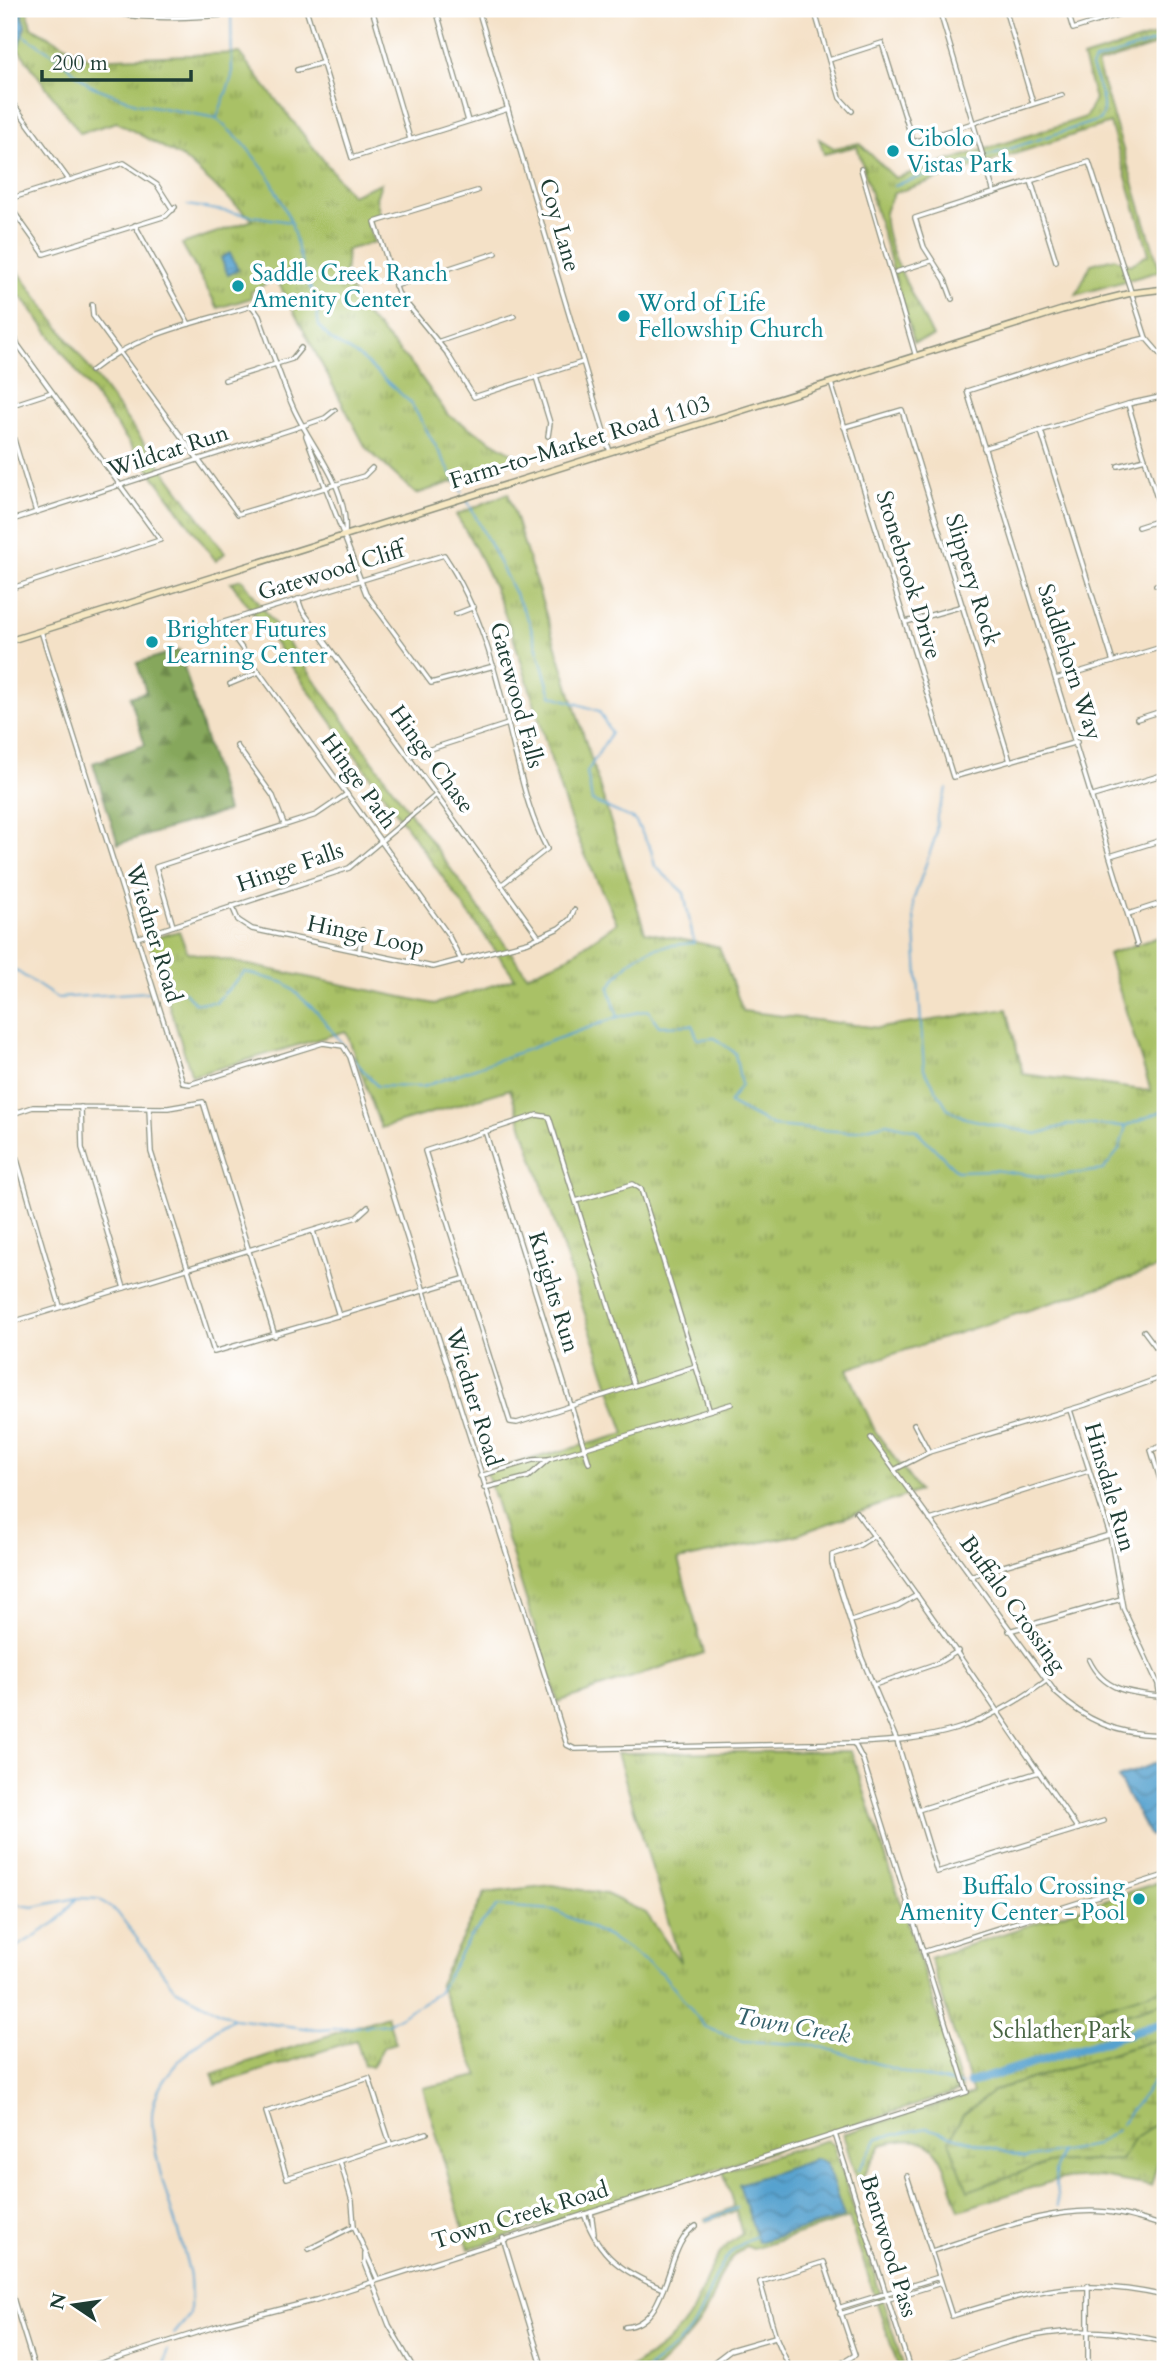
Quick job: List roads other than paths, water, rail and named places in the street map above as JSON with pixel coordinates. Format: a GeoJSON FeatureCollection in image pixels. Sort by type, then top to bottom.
{"type":"FeatureCollection","features":[{"type":"Feature","properties":{"kind":"main road","name":"Farm-to-Market Road 1103"},"geometry":{"type":"LineString","coordinates":[[9,640],[1062,310],[1131,293],[1165,289]]}},
{"type":"Feature","properties":{"kind":"street"},"geometry":{"type":"LineString","coordinates":[[109,9],[129,17],[248,14],[268,9]]}},
{"type":"Feature","properties":{"kind":"street"},"geometry":{"type":"LineString","coordinates":[[191,9],[192,16]]}},
{"type":"Feature","properties":{"kind":"street"},"geometry":{"type":"LineString","coordinates":[[306,9],[352,158],[508,109]]}},
{"type":"Feature","properties":{"kind":"street"},"geometry":{"type":"LineString","coordinates":[[372,9],[410,138]]}},
{"type":"Feature","properties":{"kind":"street"},"geometry":{"type":"LineString","coordinates":[[436,9],[468,121]]}},
{"type":"Feature","properties":{"kind":"street","name":"Coy Lane"},"geometry":{"type":"LineString","coordinates":[[478,9],[610,452]]}},
{"type":"Feature","properties":{"kind":"street"},"geometry":{"type":"LineString","coordinates":[[814,9],[840,98],[852,111]]}},
{"type":"Feature","properties":{"kind":"street"},"geometry":{"type":"LineString","coordinates":[[939,9],[994,193]]}},
{"type":"Feature","properties":{"kind":"street"},"geometry":{"type":"LineString","coordinates":[[1004,9],[1033,103]]}},
{"type":"Feature","properties":{"kind":"street"},"geometry":{"type":"LineString","coordinates":[[1068,9],[1073,29],[1136,9]]}},
{"type":"Feature","properties":{"kind":"street"},"geometry":{"type":"LineString","coordinates":[[829,60],[882,43],[913,142],[1062,95]]}},
{"type":"Feature","properties":{"kind":"street"},"geometry":{"type":"LineString","coordinates":[[297,70],[321,62]]}},
{"type":"Feature","properties":{"kind":"street"},"geometry":{"type":"LineString","coordinates":[[9,98],[69,180]]}},
{"type":"Feature","properties":{"kind":"street"},"geometry":{"type":"LineString","coordinates":[[952,299],[945,280],[930,261],[915,218],[1089,162],[1146,338],[1165,360]]}},
{"type":"Feature","properties":{"kind":"street"},"geometry":{"type":"LineString","coordinates":[[9,199],[124,163],[157,185],[175,209],[135,225],[44,254],[9,205]]}},
{"type":"Feature","properties":{"kind":"street"},"geometry":{"type":"LineString","coordinates":[[860,169],[916,357]]}},
{"type":"Feature","properties":{"kind":"street"},"geometry":{"type":"LineString","coordinates":[[1031,181],[1056,261]]}},
{"type":"Feature","properties":{"kind":"street"},"geometry":{"type":"LineString","coordinates":[[477,191],[375,222],[395,286],[406,305],[437,342],[474,397],[583,362]]}},
{"type":"Feature","properties":{"kind":"street"},"geometry":{"type":"LineString","coordinates":[[135,225],[189,324]]}},
{"type":"Feature","properties":{"kind":"street"},"geometry":{"type":"LineString","coordinates":[[395,286],[496,253]]}},
{"type":"Feature","properties":{"kind":"street"},"geometry":{"type":"LineString","coordinates":[[896,272],[930,261]]}},
{"type":"Feature","properties":{"kind":"street"},"geometry":{"type":"LineString","coordinates":[[92,305],[93,316],[238,514],[364,476],[372,468]]}},
{"type":"Feature","properties":{"kind":"street"},"geometry":{"type":"LineString","coordinates":[[92,371],[118,351],[142,338],[252,306],[259,316],[302,426],[335,484],[346,520],[345,534]]}},
{"type":"Feature","properties":{"kind":"street"},"geometry":{"type":"LineString","coordinates":[[437,342],[514,316]]}},
{"type":"Feature","properties":{"kind":"street"},"geometry":{"type":"LineString","coordinates":[[9,322],[11,337],[160,540],[9,589]]}},
{"type":"Feature","properties":{"kind":"street","name":"Saddlehorn Way"},"geometry":{"type":"LineString","coordinates":[[1137,944],[967,391],[1088,352],[1146,338]]}},
{"type":"Feature","properties":{"kind":"street"},"geometry":{"type":"LineString","coordinates":[[225,380],[292,359],[301,348]]}},
{"type":"Feature","properties":{"kind":"street"},"geometry":{"type":"LineString","coordinates":[[536,377],[550,423],[548,436]]}},
{"type":"Feature","properties":{"kind":"street","name":"Stonebrook Drive"},"geometry":{"type":"LineString","coordinates":[[831,383],[953,777],[1010,761]]}},
{"type":"Feature","properties":{"kind":"street"},"geometry":{"type":"LineString","coordinates":[[9,406],[52,392]]}},
{"type":"Feature","properties":{"kind":"street"},"geometry":{"type":"LineString","coordinates":[[984,448],[1128,404],[1165,396]]}},
{"type":"Feature","properties":{"kind":"street"},"geometry":{"type":"LineString","coordinates":[[1128,404],[1165,522],[1138,527]]}},
{"type":"Feature","properties":{"kind":"street","name":"Wildcat Run"},"geometry":{"type":"LineString","coordinates":[[9,521],[302,426],[325,418],[335,410]]}},
{"type":"Feature","properties":{"kind":"street","name":"Slippery Rock"},"geometry":{"type":"LineString","coordinates":[[844,427],[902,410],[1010,761]]}},
{"type":"Feature","properties":{"kind":"street"},"geometry":{"type":"LineString","coordinates":[[9,423],[36,512]]}},
{"type":"Feature","properties":{"kind":"street"},"geometry":{"type":"LineString","coordinates":[[1041,431],[1113,662]]}},
{"type":"Feature","properties":{"kind":"street"},"geometry":{"type":"LineString","coordinates":[[306,433],[309,449],[337,522],[345,534],[366,594],[431,683],[494,666]]}},
{"type":"Feature","properties":{"kind":"street"},"geometry":{"type":"LineString","coordinates":[[1118,466],[1145,459]]}},
{"type":"Feature","properties":{"kind":"street","name":"Gatewood Cliff"},"geometry":{"type":"LineString","coordinates":[[188,633],[444,555]]}},
{"type":"Feature","properties":{"kind":"street","name":"Gatewood Falls"},"geometry":{"type":"LineString","coordinates":[[444,555],[474,607],[494,666],[528,807],[547,849],[501,884]]}},
{"type":"Feature","properties":{"kind":"street"},"geometry":{"type":"LineString","coordinates":[[1156,585],[1165,583]]}},
{"type":"Feature","properties":{"kind":"street","name":"Hinge Chase"},"geometry":{"type":"LineString","coordinates":[[298,599],[302,610],[539,937]]}},
{"type":"Feature","properties":{"kind":"street"},"geometry":{"type":"LineString","coordinates":[[906,622],[963,606]]}},
{"type":"Feature","properties":{"kind":"street"},"geometry":{"type":"LineString","coordinates":[[456,614],[474,607]]}},
{"type":"Feature","properties":{"kind":"street","name":"Hinge Path"},"geometry":{"type":"LineString","coordinates":[[227,621],[233,636],[459,951],[462,962]]}},
{"type":"Feature","properties":{"kind":"street","name":"Wiedner Road"},"geometry":{"type":"LineString","coordinates":[[41,631],[183,1083],[190,1084],[317,1044],[334,1043],[347,1051],[565,1741],[572,1748],[854,1743]]}},
{"type":"Feature","properties":{"kind":"street"},"geometry":{"type":"LineString","coordinates":[[1056,680],[1165,646]]}},
{"type":"Feature","properties":{"kind":"street"},"geometry":{"type":"LineString","coordinates":[[230,684],[259,672]]}},
{"type":"Feature","properties":{"kind":"street"},"geometry":{"type":"LineString","coordinates":[[1137,719],[1165,710]]}},
{"type":"Feature","properties":{"kind":"street"},"geometry":{"type":"LineString","coordinates":[[409,756],[509,724]]}},
{"type":"Feature","properties":{"kind":"street"},"geometry":{"type":"LineString","coordinates":[[1010,761],[1077,742]]}},
{"type":"Feature","properties":{"kind":"street"},"geometry":{"type":"LineString","coordinates":[[237,746],[273,796],[284,824]]}},
{"type":"Feature","properties":{"kind":"street"},"geometry":{"type":"LineString","coordinates":[[1093,796],[1165,774]]}},
{"type":"Feature","properties":{"kind":"street"},"geometry":{"type":"LineString","coordinates":[[173,926],[156,867],[316,815],[347,794]]}},
{"type":"Feature","properties":{"kind":"street","name":"Hinge Falls"},"geometry":{"type":"LineString","coordinates":[[137,938],[349,868],[436,795]]}},
{"type":"Feature","properties":{"kind":"street"},"geometry":{"type":"LineString","coordinates":[[1110,856],[1165,839]]}},
{"type":"Feature","properties":{"kind":"street"},"geometry":{"type":"LineString","coordinates":[[1128,914],[1165,902]]}},
{"type":"Feature","properties":{"kind":"street","name":"Hinge Loop"},"geometry":{"type":"LineString","coordinates":[[232,906],[238,920],[252,929],[433,967],[462,962],[539,937],[570,919],[574,909]]}},
{"type":"Feature","properties":{"kind":"street"},"geometry":{"type":"LineString","coordinates":[[359,952],[362,930]]}},
{"type":"Feature","properties":{"kind":"street"},"geometry":{"type":"LineString","coordinates":[[9,1115],[33,1107],[168,1108],[198,1100],[206,1104],[275,1336]]}},
{"type":"Feature","properties":{"kind":"street"},"geometry":{"type":"LineString","coordinates":[[81,1107],[80,1141],[124,1288]]}},
{"type":"Feature","properties":{"kind":"street"},"geometry":{"type":"LineString","coordinates":[[149,1108],[151,1152],[214,1352],[463,1279]]}},
{"type":"Feature","properties":{"kind":"street"},"geometry":{"type":"LineString","coordinates":[[634,1385],[549,1117],[537,1115],[425,1151],[507,1418],[517,1423],[696,1366]]}},
{"type":"Feature","properties":{"kind":"street","name":"Knights Run"},"geometry":{"type":"LineString","coordinates":[[485,1131],[589,1463]]}},
{"type":"Feature","properties":{"kind":"street"},"geometry":{"type":"LineString","coordinates":[[9,1132],[60,1306]]}},
{"type":"Feature","properties":{"kind":"street"},"geometry":{"type":"LineString","coordinates":[[576,1201],[633,1184],[641,1189],[709,1409]]}},
{"type":"Feature","properties":{"kind":"street"},"geometry":{"type":"LineString","coordinates":[[9,1323],[357,1217],[368,1207]]}},
{"type":"Feature","properties":{"kind":"street"},"geometry":{"type":"LineString","coordinates":[[313,1231],[339,1316]]}},
{"type":"Feature","properties":{"kind":"street"},"geometry":{"type":"LineString","coordinates":[[1144,1331],[1165,1359]]}},
{"type":"Feature","properties":{"kind":"street"},"geometry":{"type":"LineString","coordinates":[[894,1470],[929,1452],[1070,1410],[1165,1376]]}},
{"type":"Feature","properties":{"kind":"street"},"geometry":{"type":"LineString","coordinates":[[480,1476],[533,1460],[549,1459],[585,1449],[731,1404]]}},
{"type":"Feature","properties":{"kind":"street","name":"Hinsdale Run"},"geometry":{"type":"LineString","coordinates":[[1070,1410],[1110,1535],[1121,1599],[1152,1667],[1160,1696],[1165,1734]]}},
{"type":"Feature","properties":{"kind":"street"},"geometry":{"type":"LineString","coordinates":[[914,1424],[929,1452]]}},
{"type":"Feature","properties":{"kind":"street","name":"Buffalo Crossing"},"geometry":{"type":"LineString","coordinates":[[871,1438],[1046,1681],[1075,1711],[1097,1723],[1129,1732],[1165,1734]]}},
{"type":"Feature","properties":{"kind":"street"},"geometry":{"type":"LineString","coordinates":[[1165,1445],[1151,1450],[1165,1495]]}},
{"type":"Feature","properties":{"kind":"street"},"geometry":{"type":"LineString","coordinates":[[484,1488],[523,1479],[549,1459]]}},
{"type":"Feature","properties":{"kind":"street"},"geometry":{"type":"LineString","coordinates":[[930,1520],[1088,1471]]}},
{"type":"Feature","properties":{"kind":"street"},"geometry":{"type":"LineString","coordinates":[[856,1512],[958,1651],[997,1714],[1078,1829]]}},
{"type":"Feature","properties":{"kind":"street"},"geometry":{"type":"LineString","coordinates":[[970,1576],[1110,1535]]}},
{"type":"Feature","properties":{"kind":"street"},"geometry":{"type":"LineString","coordinates":[[874,1536],[858,1546],[832,1555],[851,1621],[897,1741],[937,1872],[1104,1821]]}},
{"type":"Feature","properties":{"kind":"street"},"geometry":{"type":"LineString","coordinates":[[851,1621],[898,1606],[917,1595]]}},
{"type":"Feature","properties":{"kind":"street"},"geometry":{"type":"LineString","coordinates":[[1009,1631],[1121,1599]]}},
{"type":"Feature","properties":{"kind":"street"},"geometry":{"type":"LineString","coordinates":[[874,1685],[938,1663],[958,1651]]}},
{"type":"Feature","properties":{"kind":"street"},"geometry":{"type":"LineString","coordinates":[[1089,1660],[1096,1676],[1110,1685],[1160,1696]]}},
{"type":"Feature","properties":{"kind":"street"},"geometry":{"type":"LineString","coordinates":[[1046,1681],[997,1714],[948,1733],[897,1741],[854,1743],[863,1760],[923,1952],[1165,1875]]}},
{"type":"Feature","properties":{"kind":"street"},"geometry":{"type":"LineString","coordinates":[[918,1810],[1039,1772]]}},
{"type":"Feature","properties":{"kind":"street","name":"Town Creek Road"},"geometry":{"type":"LineString","coordinates":[[82,2369],[226,2323],[316,2300],[377,2278],[967,2092],[923,1952]]}},
{"type":"Feature","properties":{"kind":"street"},"geometry":{"type":"LineString","coordinates":[[390,2143],[369,2078],[266,2112],[287,2178],[427,2133]]}},
{"type":"Feature","properties":{"kind":"street","name":"Bentwood Pass"},"geometry":{"type":"LineString","coordinates":[[835,2134],[910,2369]]}},
{"type":"Feature","properties":{"kind":"street"},"geometry":{"type":"LineString","coordinates":[[339,2161],[352,2201],[354,2227],[377,2278]]}},
{"type":"Feature","properties":{"kind":"street"},"geometry":{"type":"LineString","coordinates":[[907,2176],[952,2316],[1049,2287],[1088,2285],[1139,2289],[1165,2295]]}},
{"type":"Feature","properties":{"kind":"street"},"geometry":{"type":"LineString","coordinates":[[932,2251],[1042,2218],[1084,2211],[1133,2216],[1165,2226]]}},
{"type":"Feature","properties":{"kind":"street"},"geometry":{"type":"LineString","coordinates":[[590,2212],[594,2232],[617,2266],[663,2289]]}},
{"type":"Feature","properties":{"kind":"street"},"geometry":{"type":"LineString","coordinates":[[584,2214],[589,2229],[594,2232]]}},
{"type":"Feature","properties":{"kind":"street"},"geometry":{"type":"LineString","coordinates":[[625,2327],[638,2323],[646,2316],[663,2289],[685,2235],[696,2226]]}},
{"type":"Feature","properties":{"kind":"street"},"geometry":{"type":"LineString","coordinates":[[309,2249],[354,2227]]}},
{"type":"Feature","properties":{"kind":"street"},"geometry":{"type":"LineString","coordinates":[[503,2238],[543,2369]]}},
{"type":"Feature","properties":{"kind":"street"},"geometry":{"type":"LineString","coordinates":[[365,2254],[371,2280],[389,2325],[414,2369]]}},
{"type":"Feature","properties":{"kind":"street"},"geometry":{"type":"LineString","coordinates":[[790,2369],[776,2337],[760,2282],[824,2262],[855,2355],[832,2369]]}},
{"type":"Feature","properties":{"kind":"street"},"geometry":{"type":"LineString","coordinates":[[839,2311],[939,2277]]}},
{"type":"Feature","properties":{"kind":"street"},"geometry":{"type":"LineString","coordinates":[[886,2295],[941,2283]]}},
{"type":"Feature","properties":{"kind":"street"},"geometry":{"type":"LineString","coordinates":[[9,2285],[35,2369]]}},
{"type":"Feature","properties":{"kind":"street"},"geometry":{"type":"LineString","coordinates":[[1088,2285],[1088,2369]]}},
{"type":"Feature","properties":{"kind":"street"},"geometry":{"type":"LineString","coordinates":[[929,2369],[1015,2339],[1046,2332],[1087,2329],[1117,2331],[1165,2342]]}},
{"type":"Feature","properties":{"kind":"street"},"geometry":{"type":"LineString","coordinates":[[705,2369],[730,2350],[776,2337]]}},
{"type":"Feature","properties":{"kind":"water"},"geometry":{"type":"Polygon","coordinates":[[[9,9],[21,9],[25,26],[18,48],[9,51],[9,9]]]}},
{"type":"Feature","properties":{"kind":"water"},"geometry":{"type":"Polygon","coordinates":[[[230,253],[238,270],[228,275],[221,258],[230,253]]]}},
{"type":"Feature","properties":{"kind":"water"},"geometry":{"type":"Polygon","coordinates":[[[1165,1759],[1165,1831],[1150,1836],[1118,1778],[1165,1759]]]}},
{"type":"Feature","properties":{"kind":"water"},"geometry":{"type":"Polygon","coordinates":[[[816,2159],[826,2163],[844,2217],[758,2242],[739,2184],[816,2159]]]}},
{"type":"Feature","properties":{"kind":"waterway"},"geometry":{"type":"LineString","coordinates":[[217,117],[232,77],[231,9]]}},
{"type":"Feature","properties":{"kind":"waterway"},"geometry":{"type":"LineString","coordinates":[[23,35],[56,56],[89,85],[136,103],[216,118],[244,144],[269,176],[291,222],[305,276],[315,298],[319,326],[331,340],[361,358],[411,403],[462,492]]}},
{"type":"Feature","properties":{"kind":"waterway"},"geometry":{"type":"LineString","coordinates":[[987,156],[1099,120],[1103,101],[1091,67],[1095,61],[1165,38]]}},
{"type":"Feature","properties":{"kind":"waterway"},"geometry":{"type":"LineString","coordinates":[[894,185],[980,159]]}},
{"type":"Feature","properties":{"kind":"waterway"},"geometry":{"type":"LineString","coordinates":[[187,205],[290,222]]}},
{"type":"Feature","properties":{"kind":"waterway"},"geometry":{"type":"LineString","coordinates":[[467,500],[529,621],[551,695],[599,711],[611,733],[587,772],[592,801],[635,820],[651,850],[655,866],[684,893],[694,943],[654,949],[635,958],[626,966],[609,988],[618,1017]]}},
{"type":"Feature","properties":{"kind":"waterway"},"geometry":{"type":"LineString","coordinates":[[947,789],[937,815],[936,835],[913,901],[924,1069],[948,1109],[965,1118],[1037,1134],[1070,1124],[1124,1126]]}},
{"type":"Feature","properties":{"kind":"waterway"},"geometry":{"type":"LineString","coordinates":[[9,966],[57,998],[148,992]]}},
{"type":"Feature","properties":{"kind":"waterway"},"geometry":{"type":"LineString","coordinates":[[157,990],[184,991],[195,1003],[216,1002],[245,972],[285,983],[317,1012],[344,1046]]}},
{"type":"Feature","properties":{"kind":"waterway"},"geometry":{"type":"LineString","coordinates":[[351,1056],[377,1086],[422,1087],[618,1017],[648,1010],[659,1026],[692,1025],[698,1039],[715,1038],[735,1053],[741,1085],[729,1103],[773,1126],[849,1132],[887,1123],[916,1130],[957,1171],[994,1170],[1043,1177],[1103,1170],[1119,1150],[1126,1126],[1162,1111],[1165,1114]]}},
{"type":"Feature","properties":{"kind":"waterway","name":"Town Creek"},"geometry":{"type":"LineString","coordinates":[[9,1903],[33,1907],[77,1898],[99,1899],[117,1912],[175,1989],[234,2019],[320,2030],[388,2024],[438,1993],[469,1938],[498,1906],[554,1910],[613,1939],[662,1973],[705,2027],[743,2041],[815,2045],[911,2074],[962,2085]]}},
{"type":"Feature","properties":{"kind":"waterway"},"geometry":{"type":"LineString","coordinates":[[9,1952],[57,1922],[76,1899]]}},
{"type":"Feature","properties":{"kind":"waterway"},"geometry":{"type":"LineString","coordinates":[[174,2334],[190,2315],[190,2282],[157,2159],[152,2120],[154,2104],[159,2089],[179,2060],[206,2036],[233,2019]]}},
{"type":"Feature","properties":{"kind":"waterway","name":"Town Creek"},"geometry":{"type":"LineString","coordinates":[[970,2083],[1165,2022]]}},
{"type":"Feature","properties":{"kind":"waterway"},"geometry":{"type":"LineString","coordinates":[[1121,2124],[1165,2067]]}},
{"type":"Feature","properties":{"kind":"waterway"},"geometry":{"type":"LineString","coordinates":[[858,2171],[878,2138],[927,2128],[1025,2158],[1096,2145],[1118,2129]]}},
{"type":"Feature","properties":{"kind":"waterway"},"geometry":{"type":"LineString","coordinates":[[1058,2206],[1055,2172],[1060,2152]]}},
{"type":"Feature","properties":{"kind":"waterway"},"geometry":{"type":"LineString","coordinates":[[706,2220],[737,2208]]}},
{"type":"Feature","properties":{"kind":"waterway"},"geometry":{"type":"LineString","coordinates":[[647,2369],[688,2334],[700,2315],[722,2264],[741,2244],[756,2236]]}},
{"type":"Feature","properties":{"kind":"waterway"},"geometry":{"type":"LineString","coordinates":[[164,2369],[167,2350]]}},
{"type":"Feature","properties":{"kind":"place","name":"Cibolo Vistas Park"},"geometry":{"type":"Point","coordinates":[893,151]}},
{"type":"Feature","properties":{"kind":"place","name":"Saddle Creek Ranch Amenity Center"},"geometry":{"type":"Point","coordinates":[238,286]}},
{"type":"Feature","properties":{"kind":"place","name":"Word of Life Fellowship Church"},"geometry":{"type":"Point","coordinates":[624,316]}},
{"type":"Feature","properties":{"kind":"place","name":"Brighter Futures Learning Center"},"geometry":{"type":"Point","coordinates":[152,642]}},
{"type":"Feature","properties":{"kind":"place","name":"Buffalo Crossing Amenity Center - Pool"},"geometry":{"type":"Point","coordinates":[1139,1899]}},
{"type":"Feature","properties":{"kind":"park label","name":"Schlather Park"},"geometry":{"type":"Point","coordinates":[1062,2030]}}]}
